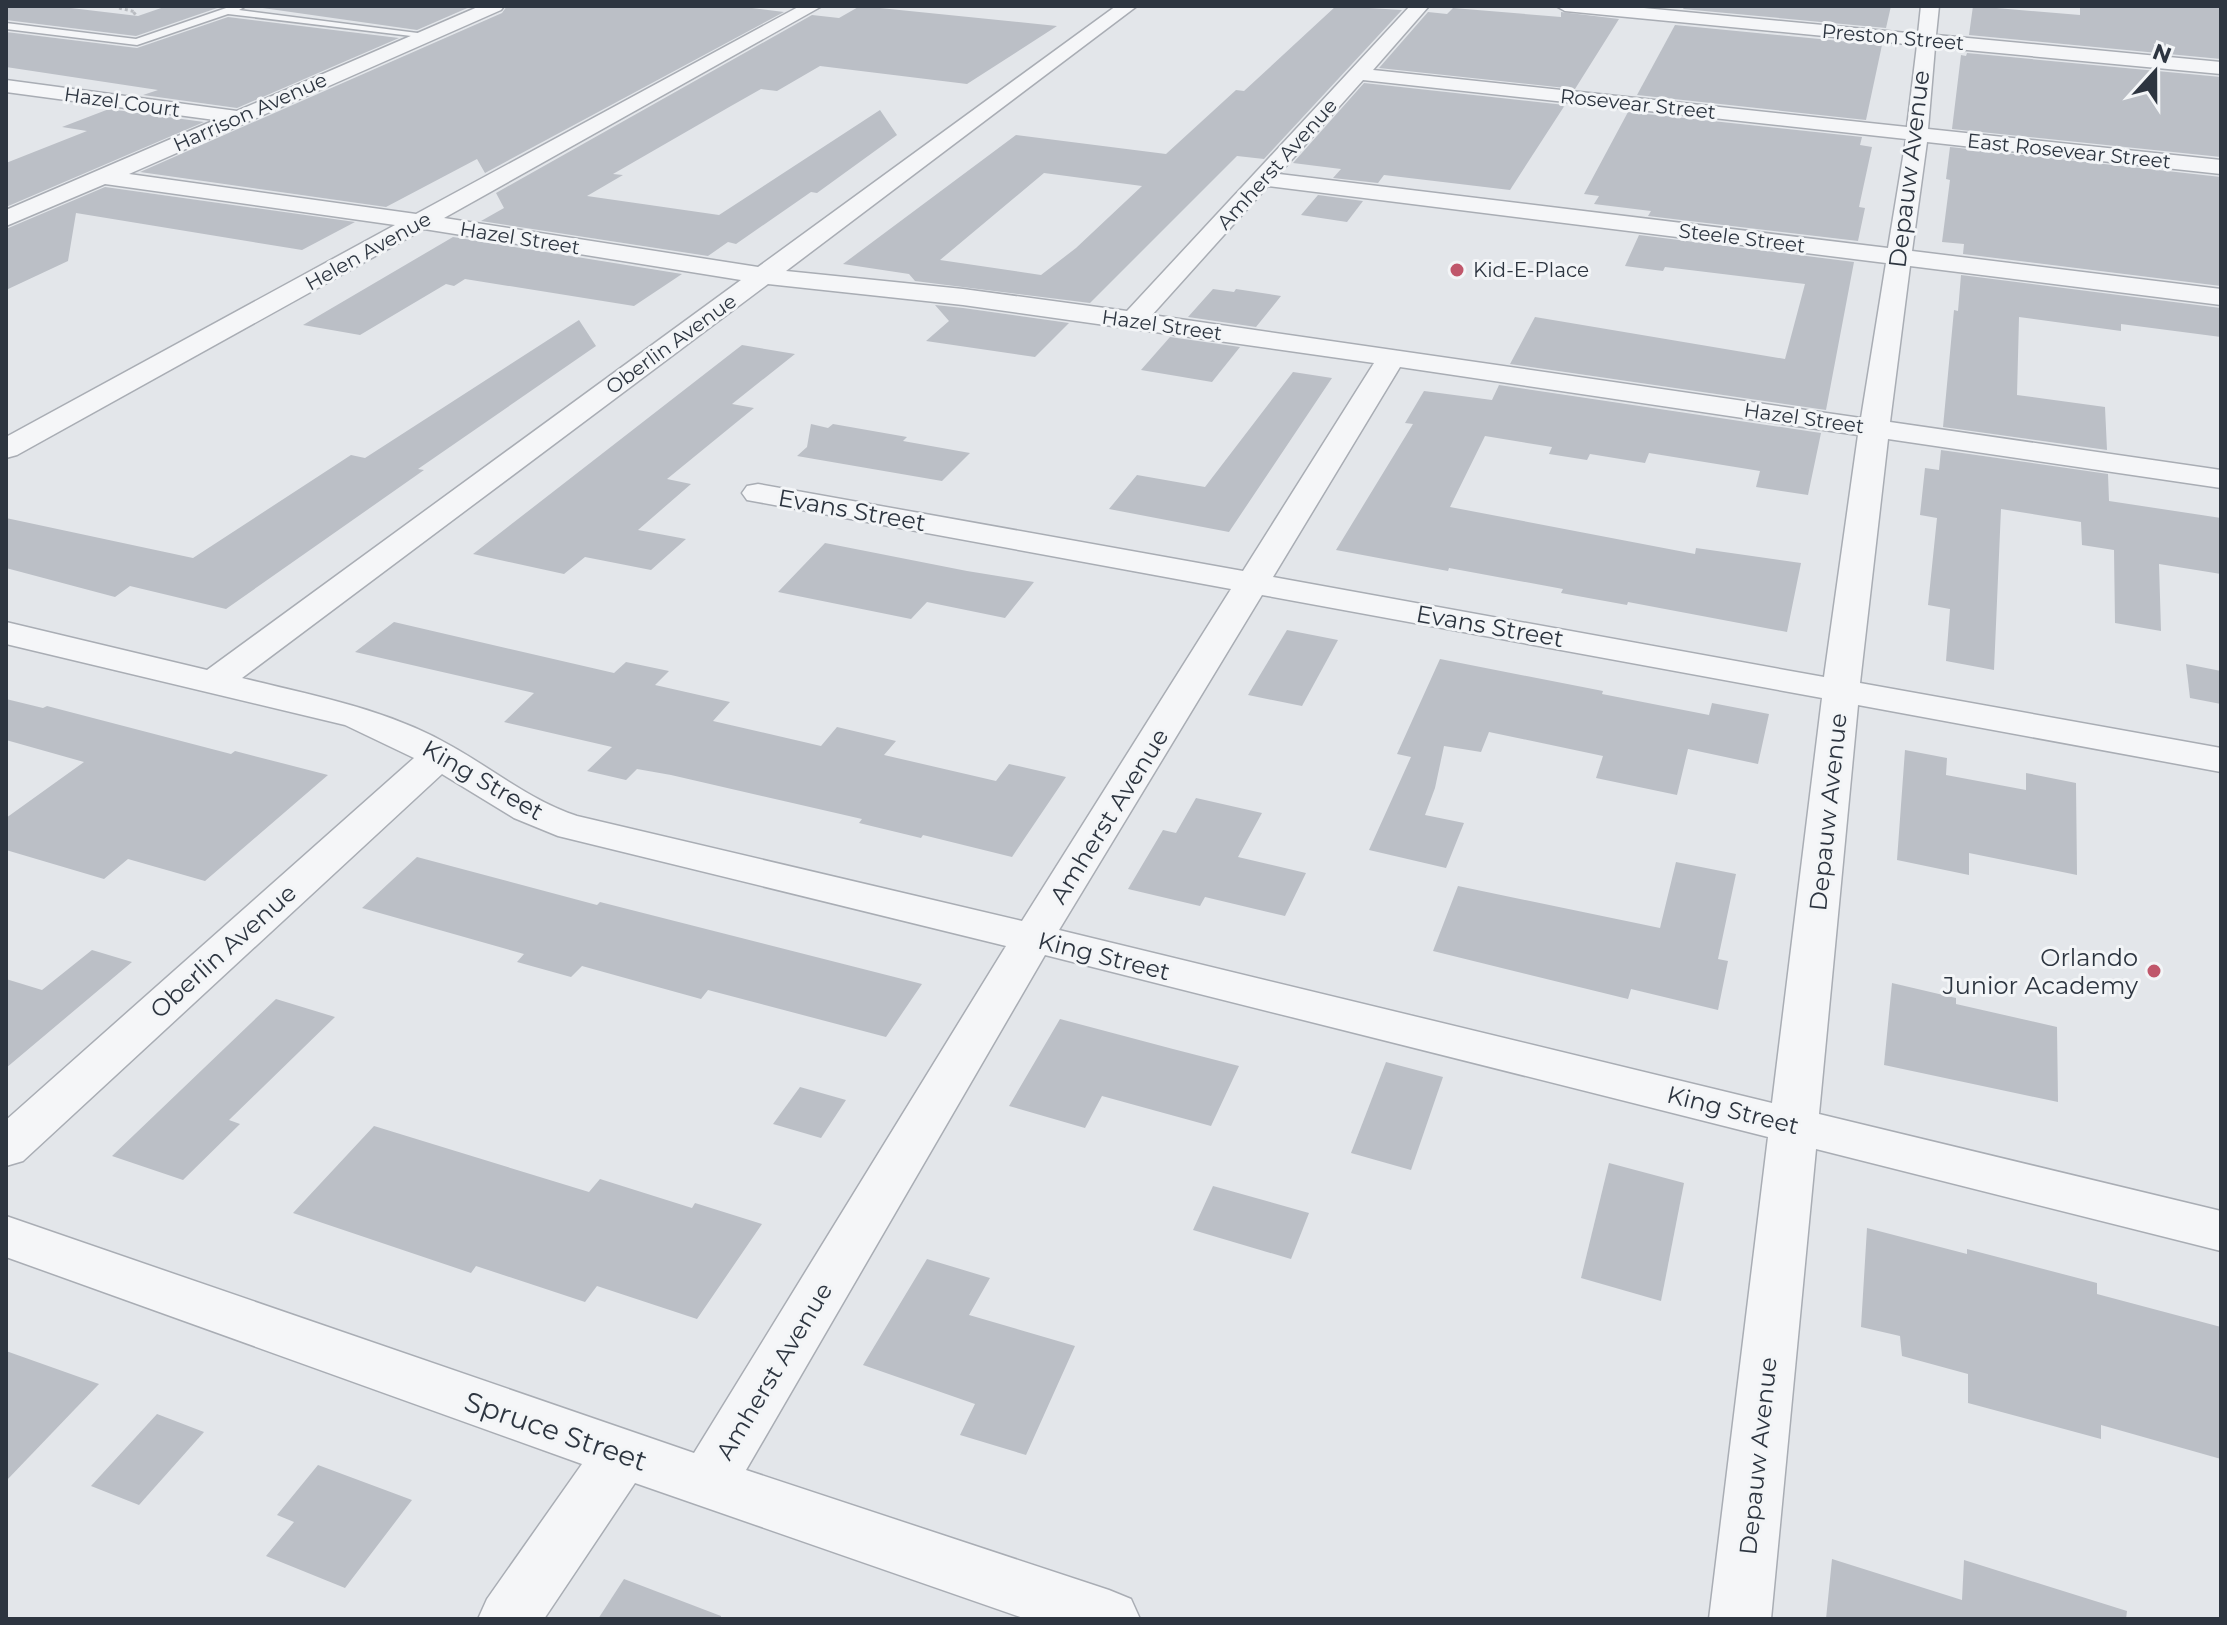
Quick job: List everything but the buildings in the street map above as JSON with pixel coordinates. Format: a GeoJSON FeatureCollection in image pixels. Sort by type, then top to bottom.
{"type":"FeatureCollection","features":[{"type":"Feature","properties":{"kind":"street","name":"Harrison Avenue"},"geometry":{"type":"LineString","coordinates":[[6,219],[495,6]]}},
{"type":"Feature","properties":{"kind":"street","name":"Helen Avenue"},"geometry":{"type":"LineString","coordinates":[[6,449],[813,6]]}},
{"type":"Feature","properties":{"kind":"street","name":"Oberlin Avenue"},"geometry":{"type":"LineString","coordinates":[[214,682],[1128,6]]}},
{"type":"Feature","properties":{"kind":"street","name":"Amherst Avenue"},"geometry":{"type":"LineString","coordinates":[[1133,320],[1420,6]]}},
{"type":"Feature","properties":{"kind":"street","name":"Preston Street"},"geometry":{"type":"LineString","coordinates":[[1565,6],[2221,68]]}},
{"type":"Feature","properties":{"kind":"street","name":"Depauw Avenue"},"geometry":{"type":"LineString","coordinates":[[1740,1619],[1841,689],[1897,257],[1917,135],[1924,40],[1930,6]]}},
{"type":"Feature","properties":{"kind":"street","name":"Rosevear Street"},"geometry":{"type":"LineString","coordinates":[[1358,74],[1917,135]]}},
{"type":"Feature","properties":{"kind":"street","name":"Hazel Court"},"geometry":{"type":"LineString","coordinates":[[6,86],[238,117]]}},
{"type":"Feature","properties":{"kind":"street","name":"East Rosevear Street"},"geometry":{"type":"LineString","coordinates":[[1917,135],[2221,167]]}},
{"type":"Feature","properties":{"kind":"street","name":"Hazel Street"},"geometry":{"type":"LineString","coordinates":[[103,177],[422,222],[764,276],[963,297],[1133,320],[2221,479]]}},
{"type":"Feature","properties":{"kind":"street","name":"Steele Street"},"geometry":{"type":"LineString","coordinates":[[1264,179],[2221,297]]}},
{"type":"Feature","properties":{"kind":"street","name":"Amherst Avenue"},"geometry":{"type":"LineString","coordinates":[[707,1483],[1033,938],[1392,357]]}},
{"type":"Feature","properties":{"kind":"street","name":"Evans Street"},"geometry":{"type":"LineString","coordinates":[[758,493],[2221,760]]}},
{"type":"Feature","properties":{"kind":"street","name":"King Street"},"geometry":{"type":"LineString","coordinates":[[6,633],[358,717],[392,729],[440,755],[531,812],[599,835],[1033,938],[2221,1231]]}},
{"type":"Feature","properties":{"kind":"street","name":"Oberlin Avenue"},"geometry":{"type":"LineString","coordinates":[[6,1148],[440,755]]}},
{"type":"Feature","properties":{"kind":"street","name":"Spruce Street"},"geometry":{"type":"LineString","coordinates":[[6,1236],[622,1454],[1109,1619]]}},
{"type":"Feature","properties":{"kind":"street"},"geometry":{"type":"LineString","coordinates":[[509,1619],[622,1454]]}},
{"type":"Feature","properties":{"kind":"lane"},"geometry":{"type":"LineString","coordinates":[[6,26],[137,42],[241,6]]}},
{"type":"Feature","properties":{"kind":"lane"},"geometry":{"type":"LineString","coordinates":[[228,11],[428,35]]}},
{"type":"Feature","properties":{"kind":"path"},"geometry":{"type":"LineString","coordinates":[[96,6],[136,6]]}},
{"type":"Feature","properties":{"kind":"place","name":"Kid-E-Place"},"geometry":{"type":"Point","coordinates":[1457,270]}},
{"type":"Feature","properties":{"kind":"place","name":"Orlando Junior Academy"},"geometry":{"type":"Point","coordinates":[2154,971]}}]}
